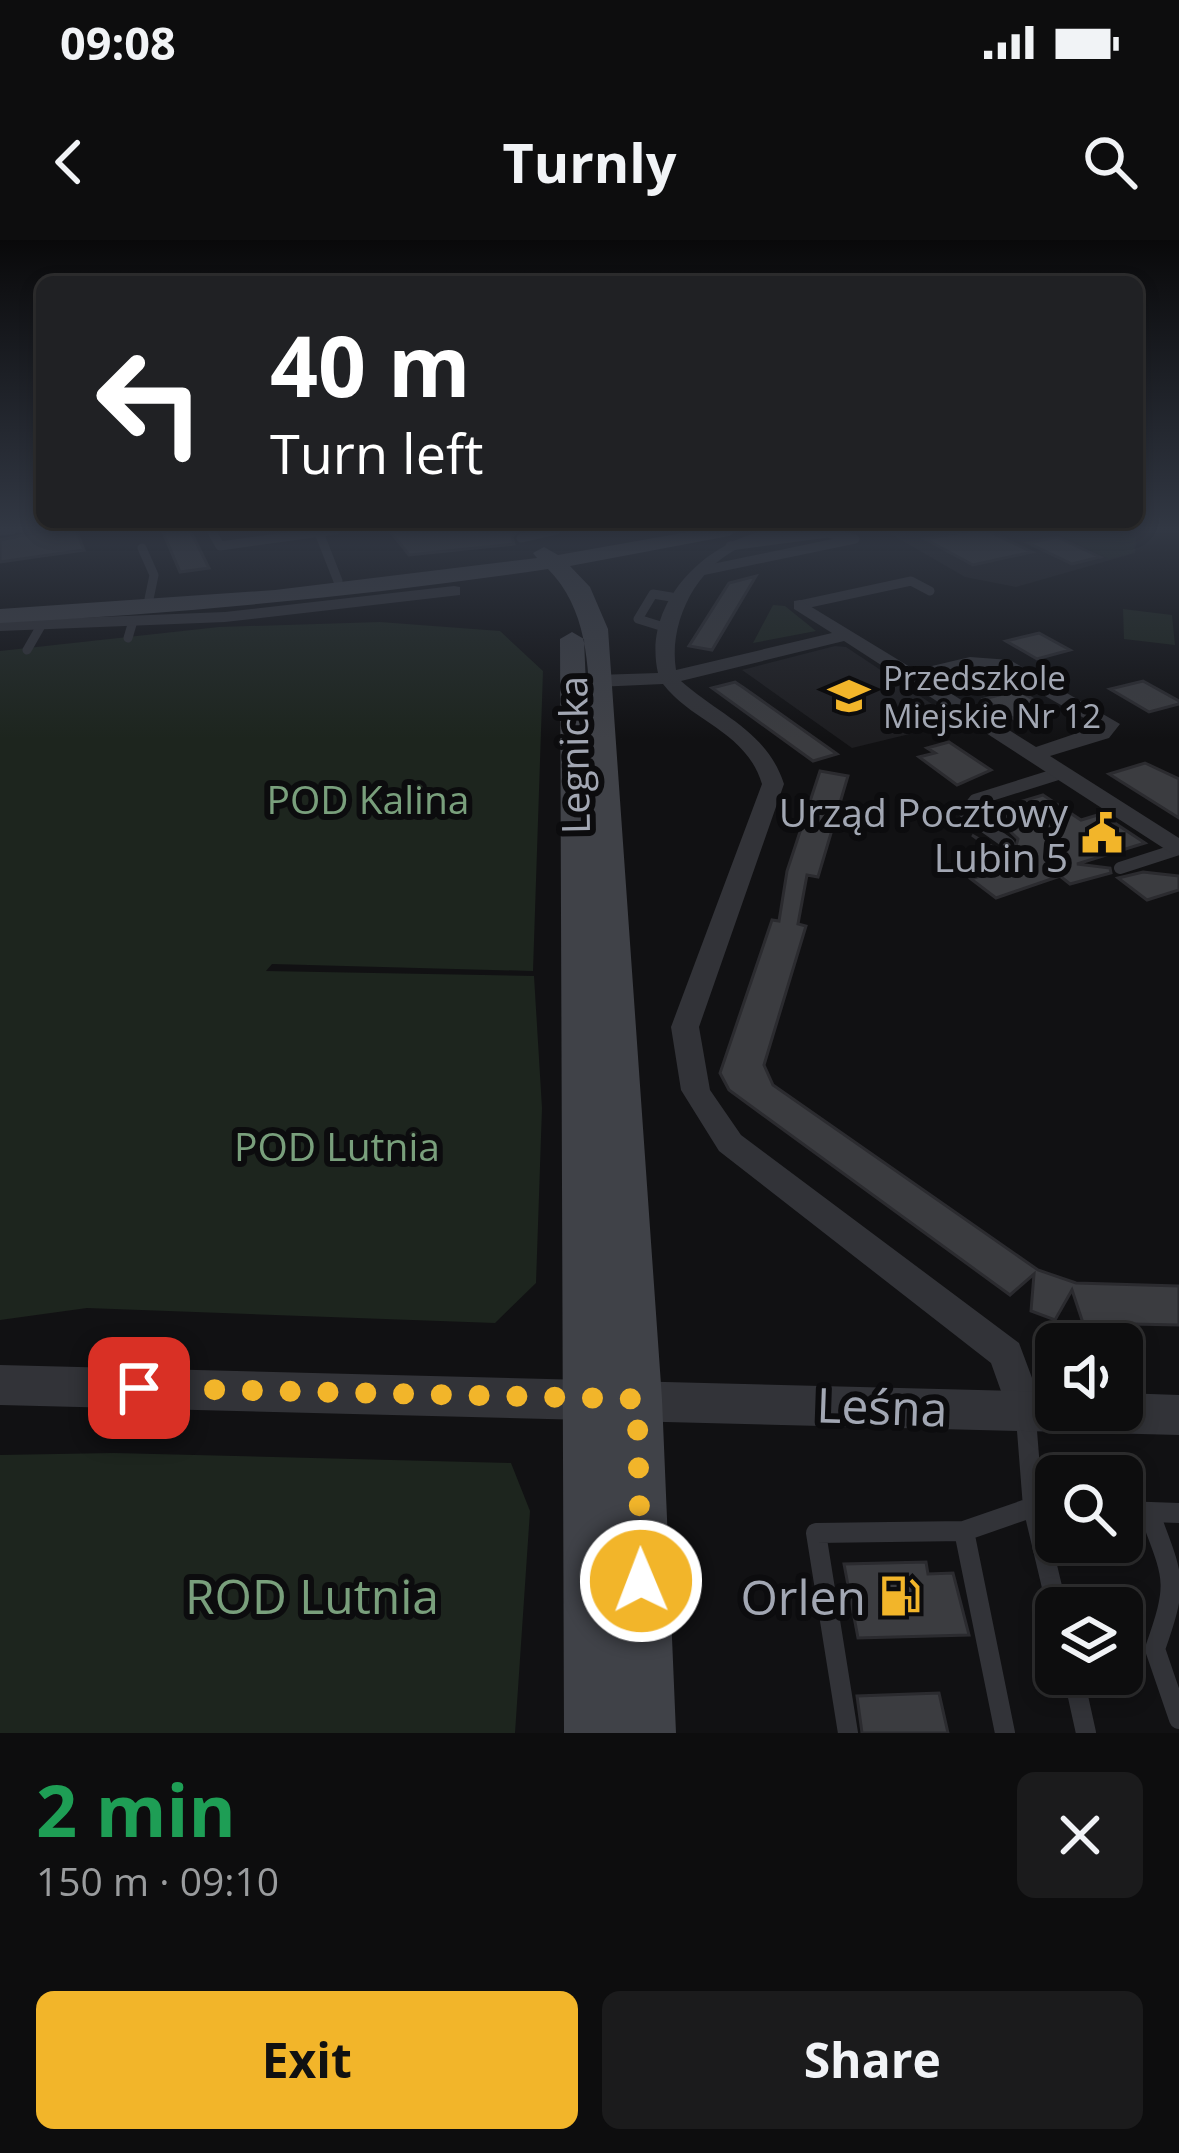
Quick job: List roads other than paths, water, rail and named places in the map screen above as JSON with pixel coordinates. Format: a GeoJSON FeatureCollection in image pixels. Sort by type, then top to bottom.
{"type":"FeatureCollection","features":[{"type":"Feature","properties":{"kind":"main road"},"geometry":{"type":"LineString","coordinates":[[0,612],[141,600]]}},
{"type":"Feature","properties":{"kind":"main road"},"geometry":{"type":"LineString","coordinates":[[0,612],[147,608],[228,600]]}},
{"type":"Feature","properties":{"kind":"main road","name":"Legnicka"},"geometry":{"type":"LineString","coordinates":[[566,600],[572,616],[611,1398],[645,1733]]}},
{"type":"Feature","properties":{"kind":"main road","name":"Legnicka"},"geometry":{"type":"LineString","coordinates":[[585,600],[596,629],[611,1398],[595,1733]]}},
{"type":"Feature","properties":{"kind":"main road"},"geometry":{"type":"LineString","coordinates":[[596,629],[600,600]]}},
{"type":"Feature","properties":{"kind":"street"},"geometry":{"type":"LineString","coordinates":[[0,626],[131,629],[388,600]]}},
{"type":"Feature","properties":{"kind":"street"},"geometry":{"type":"LineString","coordinates":[[683,600],[661,649],[668,678],[756,749],[771,770],[773,784],[686,1027],[685,1056],[705,1114],[730,1143],[1006,1354],[1025,1410]]}},
{"type":"Feature","properties":{"kind":"street"},"geometry":{"type":"LineString","coordinates":[[800,605],[1179,848]]}},
{"type":"Feature","properties":{"kind":"street"},"geometry":{"type":"LineString","coordinates":[[596,681],[668,678],[847,635]]}},
{"type":"Feature","properties":{"kind":"street"},"geometry":{"type":"LineString","coordinates":[[913,677],[970,663],[1003,664],[1110,724],[1102,734],[1032,755]]}},
{"type":"Feature","properties":{"kind":"street","name":"Leśna"},"geometry":{"type":"LineString","coordinates":[[0,1384],[1179,1415]]}},
{"type":"Feature","properties":{"kind":"lane"},"geometry":{"type":"LineString","coordinates":[[649,600],[638,619],[642,624],[668,628]]}},
{"type":"Feature","properties":{"kind":"lane"},"geometry":{"type":"LineString","coordinates":[[800,605],[824,600]]}},
{"type":"Feature","properties":{"kind":"lane"},"geometry":{"type":"LineString","coordinates":[[27,650],[42,624]]}},
{"type":"Feature","properties":{"kind":"lane"},"geometry":{"type":"LineString","coordinates":[[1009,844],[965,813],[974,800],[1061,773]]}},
{"type":"Feature","properties":{"kind":"lane"},"geometry":{"type":"LineString","coordinates":[[1120,868],[1179,848]]}},
{"type":"Feature","properties":{"kind":"lane"},"geometry":{"type":"LineString","coordinates":[[1025,1410],[1035,1458]]}},
{"type":"Feature","properties":{"kind":"lane"},"geometry":{"type":"LineString","coordinates":[[848,1733],[816,1533],[964,1531],[1035,1510]]}},
{"type":"Feature","properties":{"kind":"lane"},"geometry":{"type":"LineString","coordinates":[[1143,1512],[1179,1513]]}},
{"type":"Feature","properties":{"kind":"lane"},"geometry":{"type":"LineString","coordinates":[[1149,1512],[1175,1583],[1175,1604],[1155,1649],[1174,1692],[1179,1719]]}},
{"type":"Feature","properties":{"kind":"lane"},"geometry":{"type":"LineString","coordinates":[[964,1531],[1005,1733]]}},
{"type":"Feature","properties":{"kind":"lane"},"geometry":{"type":"LineString","coordinates":[[1077,1695],[1087,1733]]}},
{"type":"Feature","properties":{"kind":"place","name":"Przedszkole Miejskie Nr 12"},"geometry":{"type":"Point","coordinates":[849,696]}},
{"type":"Feature","properties":{"kind":"place","name":"Urząd Pocztowy Lubin 5"},"geometry":{"type":"Point","coordinates":[1102,833]}},
{"type":"Feature","properties":{"kind":"place","name":"Orlen"},"geometry":{"type":"Point","coordinates":[900,1596]}},
{"type":"Feature","properties":{"kind":"park label","name":"POD Kalina"},"geometry":{"type":"Point","coordinates":[368,798]}},
{"type":"Feature","properties":{"kind":"park label","name":"POD Lutnia"},"geometry":{"type":"Point","coordinates":[337,1145]}},
{"type":"Feature","properties":{"kind":"park label","name":"ROD Lutnia"},"geometry":{"type":"Point","coordinates":[312,1595]}}]}
